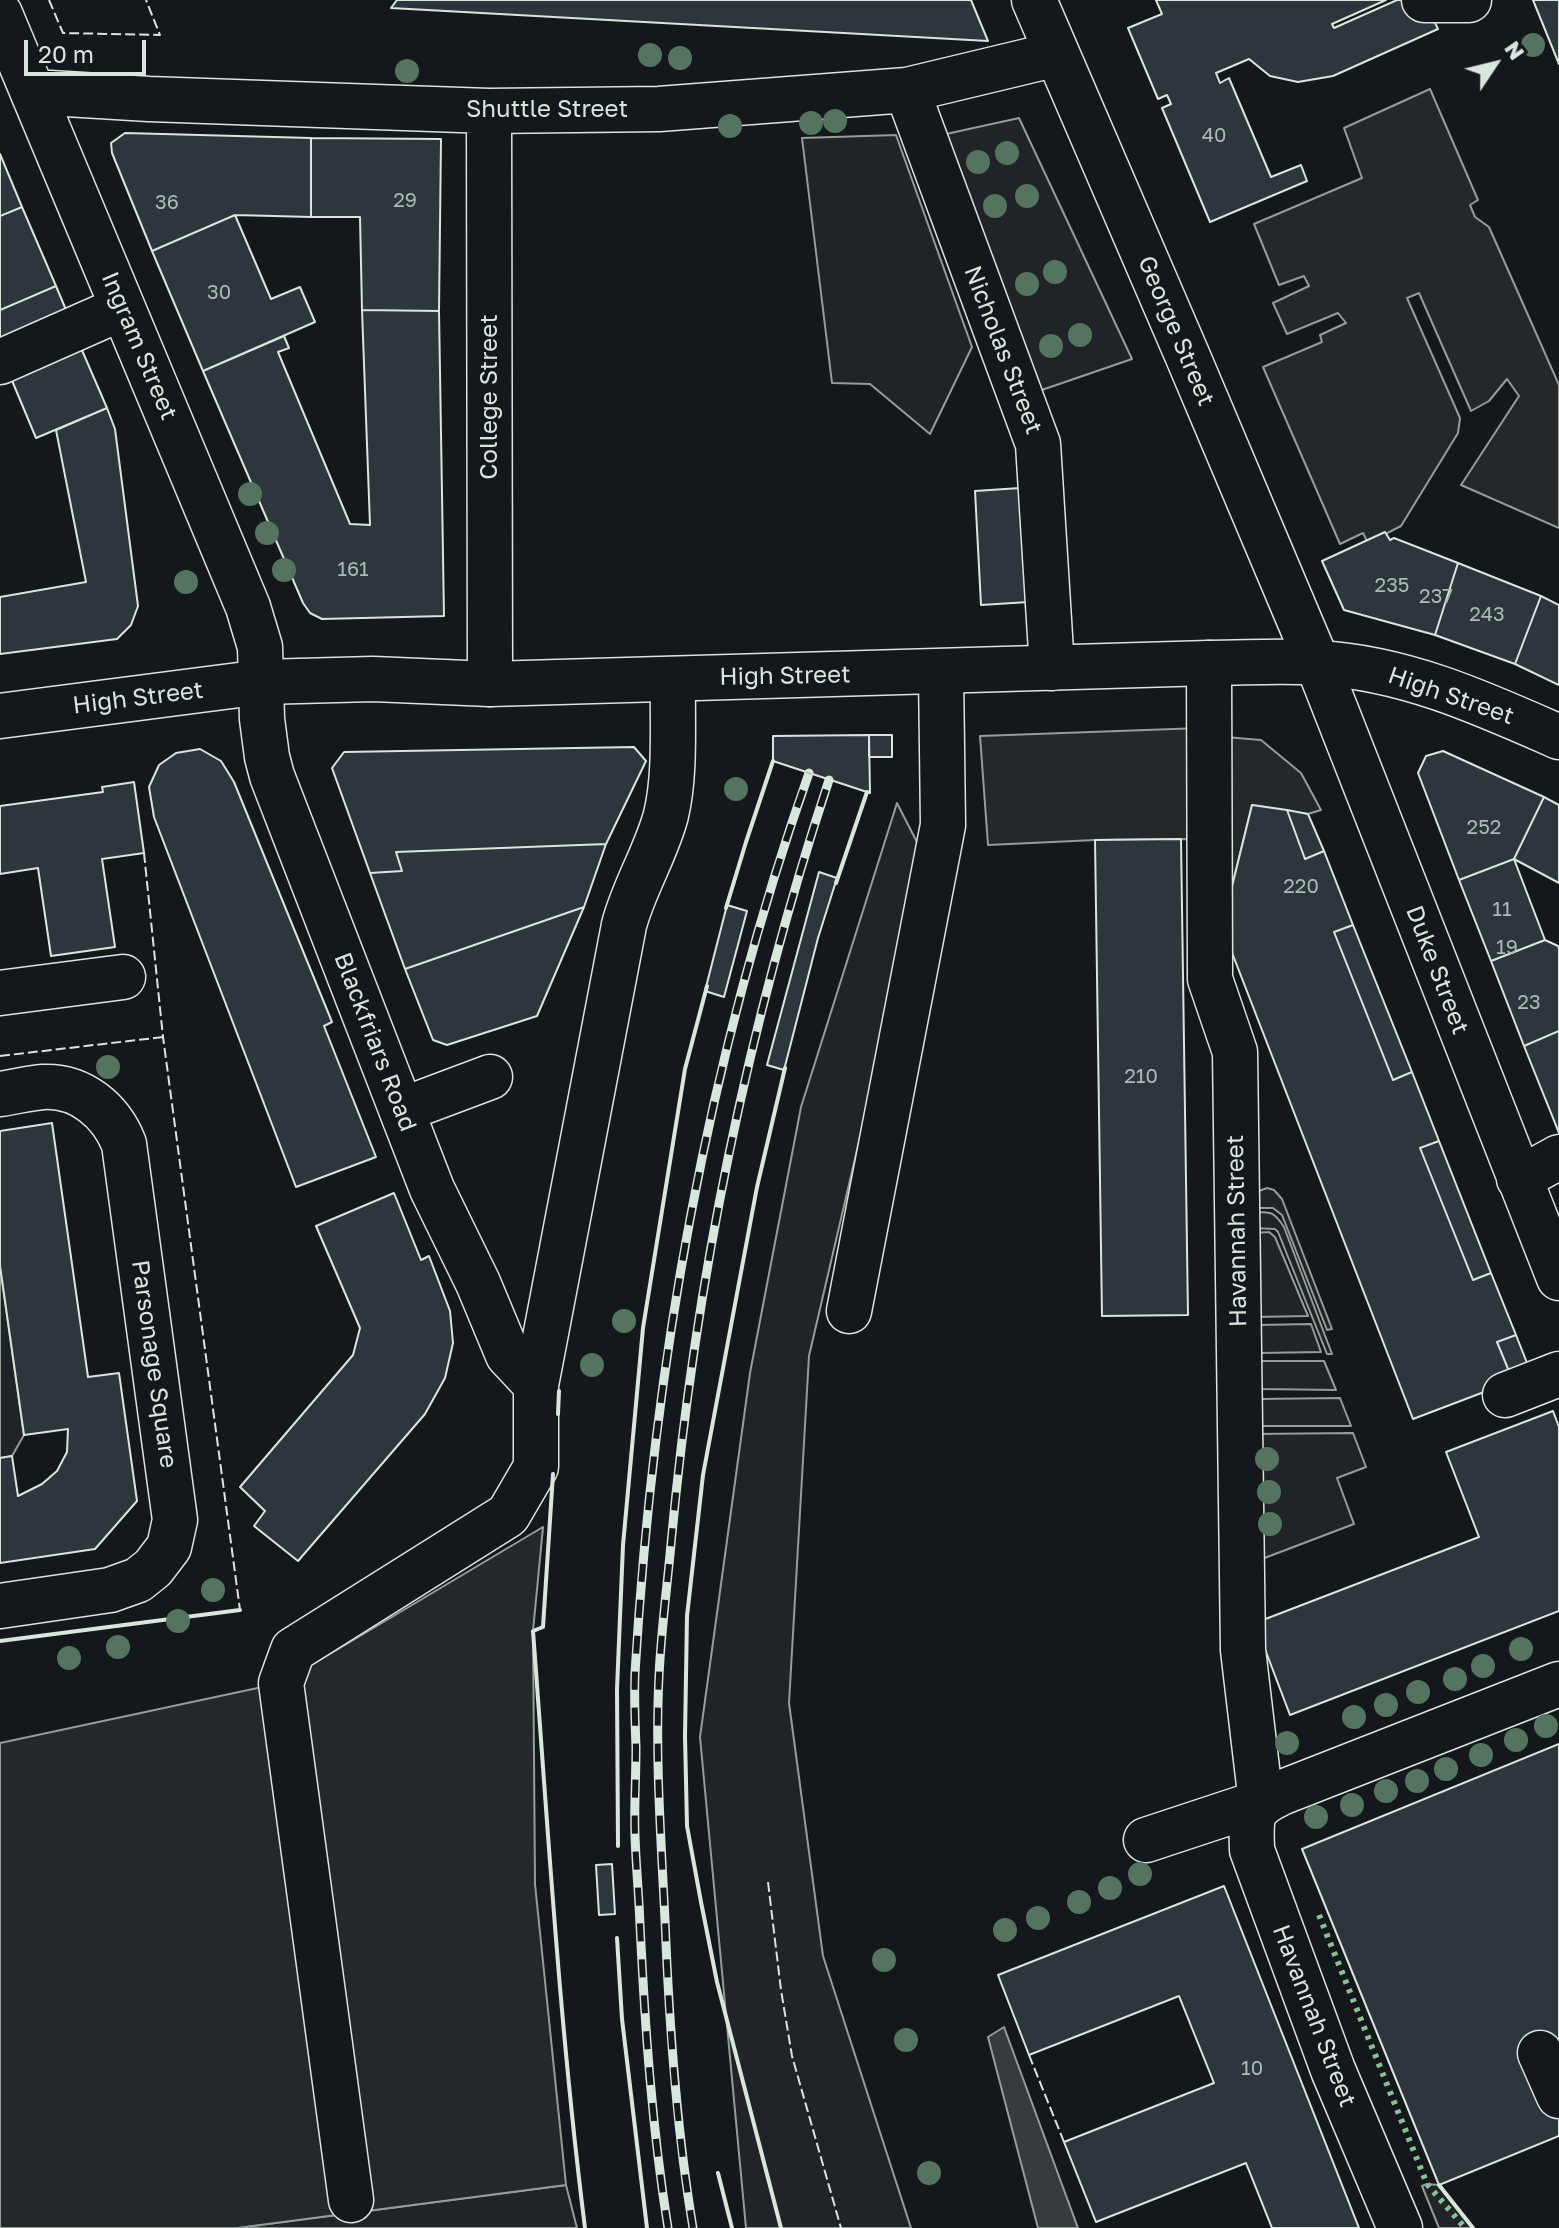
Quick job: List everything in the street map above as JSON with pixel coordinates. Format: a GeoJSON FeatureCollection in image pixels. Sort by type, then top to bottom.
{"type":"FeatureCollection","features":[{"type":"Feature","properties":{"kind":"street","name":"George Street"},"geometry":{"type":"LineString","coordinates":[[1034,0],[1317,662]]}},
{"type":"Feature","properties":{"kind":"street","name":"Ingram Street"},"geometry":{"type":"LineString","coordinates":[[0,14],[248,607],[260,647],[262,682]]}},
{"type":"Feature","properties":{"kind":"street","name":"Shuttle Street"},"geometry":{"type":"LineString","coordinates":[[33,92],[489,111],[659,109],[907,90],[1057,54]]}},
{"type":"Feature","properties":{"kind":"street","name":"Nicholas Street"},"geometry":{"type":"LineString","coordinates":[[907,90],[1038,444],[1052,668]]}},
{"type":"Feature","properties":{"kind":"street","name":"College Street"},"geometry":{"type":"LineString","coordinates":[[489,111],[490,684]]}},
{"type":"Feature","properties":{"kind":"street"},"geometry":{"type":"LineString","coordinates":[[0,362],[122,308]]}},
{"type":"Feature","properties":{"kind":"street","name":"High Street"},"geometry":{"type":"LineString","coordinates":[[0,716],[262,682],[373,679],[490,684],[1317,662],[1372,669],[1422,682],[1559,737]]}},
{"type":"Feature","properties":{"kind":"street","name":"Duke Street"},"geometry":{"type":"LineString","coordinates":[[1317,662],[1559,1278]]}},
{"type":"Feature","properties":{"kind":"street","name":"Havannah Street"},"geometry":{"type":"LineString","coordinates":[[1209,663],[1210,979],[1235,1052],[1243,1650],[1261,1802],[1251,1824],[1252,1850],[1333,2070],[1400,2228]]}},
{"type":"Feature","properties":{"kind":"street"},"geometry":{"type":"LineString","coordinates":[[849,1311],[943,825],[941,672]]}},
{"type":"Feature","properties":{"kind":"street"},"geometry":{"type":"LineString","coordinates":[[351,2200],[281,1683],[293,1650],[508,1515],[536,1467],[536,1385],[624,925],[667,812],[671,785],[673,679]]}},
{"type":"Feature","properties":{"kind":"street","name":"Blackfriars Road"},"geometry":{"type":"LineString","coordinates":[[262,682],[264,738],[272,776],[432,1189],[478,1283],[508,1355],[536,1385]]}},
{"type":"Feature","properties":{"kind":"street"},"geometry":{"type":"LineString","coordinates":[[0,993],[123,977]]}},
{"type":"Feature","properties":{"kind":"street"},"geometry":{"type":"LineString","coordinates":[[402,1110],[490,1077]]}},
{"type":"Feature","properties":{"kind":"street","name":"Parsonage Square"},"geometry":{"type":"LineString","coordinates":[[0,1094],[45,1087],[76,1093],[91,1100],[109,1116],[124,1144],[175,1520],[169,1547],[153,1568],[138,1580],[110,1590],[0,1606]]}},
{"type":"Feature","properties":{"kind":"street"},"geometry":{"type":"LineString","coordinates":[[1519,1179],[1559,1157]]}},
{"type":"Feature","properties":{"kind":"street"},"geometry":{"type":"LineString","coordinates":[[1505,1395],[1559,1374]]}},
{"type":"Feature","properties":{"kind":"street"},"geometry":{"type":"LineString","coordinates":[[1146,1840],[1261,1802],[1559,1684]]}},
{"type":"Feature","properties":{"kind":"street"},"geometry":{"type":"LineString","coordinates":[[1540,2053],[1559,2096]]}},
{"type":"Feature","properties":{"kind":"shaded area"},"geometry":{"type":"Polygon","coordinates":[[[1430,89],[1478,200],[1470,205],[1475,217],[1489,227],[1559,385],[1559,528],[1461,485],[1519,396],[1507,379],[1489,401],[1471,411],[1419,293],[1407,298],[1460,418],[1458,433],[1401,526],[1368,543],[1363,533],[1340,544],[1263,367],[1322,342],[1320,335],[1346,323],[1338,313],[1287,334],[1273,303],[1309,286],[1304,276],[1279,285],[1254,224],[1362,178],[1344,128],[1430,89]]]}},
{"type":"Feature","properties":{"kind":"shaded area"},"geometry":{"type":"Polygon","coordinates":[[[1019,118],[1132,359],[1036,392],[937,136],[1019,118]]]}},
{"type":"Feature","properties":{"kind":"shaded area"},"geometry":{"type":"Polygon","coordinates":[[[896,135],[972,347],[930,434],[870,384],[832,383],[802,138],[896,135]]]}},
{"type":"Feature","properties":{"kind":"shaded area"},"geometry":{"type":"Polygon","coordinates":[[[1201,728],[1202,735],[1261,740],[1301,773],[1321,810],[1308,814],[1252,805],[1222,927],[1193,839],[988,845],[980,736],[1201,728]]]}},
{"type":"Feature","properties":{"kind":"shaded area"},"geometry":{"type":"Polygon","coordinates":[[[897,803],[925,858],[809,1356],[789,1703],[823,1956],[911,2228],[746,2228],[700,1737],[750,1373],[801,1107],[897,803]]]}},
{"type":"Feature","properties":{"kind":"shaded area"},"geometry":{"type":"Polygon","coordinates":[[[1267,1188],[1274,1190],[1282,1199],[1332,1329],[1327,1330],[1282,1215],[1273,1208],[1252,1208],[1256,1192],[1267,1188]]]}},
{"type":"Feature","properties":{"kind":"shaded area"},"geometry":{"type":"Polygon","coordinates":[[[1250,1212],[1270,1213],[1284,1227],[1332,1354],[1327,1354],[1278,1232],[1275,1229],[1251,1228],[1250,1212]]]}},
{"type":"Feature","properties":{"kind":"shaded area"},"geometry":{"type":"Polygon","coordinates":[[[1269,1232],[1275,1237],[1308,1316],[1254,1317],[1253,1233],[1269,1232]]]}},
{"type":"Feature","properties":{"kind":"shaded area"},"geometry":{"type":"Polygon","coordinates":[[[0,1266],[24,1435],[12,1456],[0,1458],[0,1266]]]}},
{"type":"Feature","properties":{"kind":"shaded area"},"geometry":{"type":"Polygon","coordinates":[[[1311,1324],[1321,1352],[1260,1353],[1258,1325],[1311,1324]]]}},
{"type":"Feature","properties":{"kind":"shaded area"},"geometry":{"type":"Polygon","coordinates":[[[1260,1361],[1324,1361],[1336,1390],[1261,1389],[1260,1361]]]}},
{"type":"Feature","properties":{"kind":"shaded area"},"geometry":{"type":"Polygon","coordinates":[[[1340,1398],[1351,1426],[1260,1426],[1260,1399],[1340,1398]]]}},
{"type":"Feature","properties":{"kind":"shaded area"},"geometry":{"type":"Polygon","coordinates":[[[1353,1433],[1366,1467],[1337,1478],[1354,1524],[1254,1562],[1252,1434],[1353,1433]]]}},
{"type":"Feature","properties":{"kind":"shaded area"},"geometry":{"type":"Polygon","coordinates":[[[543,1527],[533,1631],[535,1884],[566,2185],[237,2228],[0,2228],[0,1743],[281,1683],[543,1527]]]}},
{"type":"Feature","properties":{"kind":"shaded area"},"geometry":{"type":"Polygon","coordinates":[[[1004,2027],[1078,2228],[1038,2228],[988,2037],[1004,2027]]]}},
{"type":"Feature","properties":{"kind":"shaded area"},"geometry":{"type":"Polygon","coordinates":[[[566,2185],[577,2228],[237,2228],[566,2185]]]}},
{"type":"Feature","properties":{"kind":"shaded area"},"geometry":{"type":"Polygon","coordinates":[[[1439,2185],[1473,2228],[1439,2228],[1422,2186],[1439,2185]]]}},
{"type":"Feature","properties":{"kind":"building"},"geometry":{"type":"Polygon","coordinates":[[[397,0],[971,0],[988,41],[391,8],[397,0]]]}},
{"type":"Feature","properties":{"kind":"building"},"geometry":{"type":"Polygon","coordinates":[[[1156,0],[1386,0],[1332,24],[1334,28],[1397,0],[1424,0],[1438,29],[1333,76],[1298,82],[1270,76],[1249,59],[1216,73],[1220,83],[1229,78],[1271,177],[1301,165],[1307,181],[1210,222],[1162,108],[1171,104],[1167,95],[1158,99],[1128,28],[1162,14],[1156,0]]]}},
{"type":"Feature","properties":{"kind":"building"},"geometry":{"type":"Polygon","coordinates":[[[1533,0],[1559,0],[1559,64],[1533,0]]]}},
{"type":"Feature","properties":{"kind":"building"},"geometry":{"type":"Polygon","coordinates":[[[125,133],[311,138],[311,217],[235,215],[152,251],[112,153],[111,143],[125,133]]]}},
{"type":"Feature","properties":{"kind":"building"},"geometry":{"type":"Polygon","coordinates":[[[311,138],[441,139],[439,311],[362,310],[360,217],[311,217],[311,138]]]}},
{"type":"Feature","properties":{"kind":"building"},"geometry":{"type":"Polygon","coordinates":[[[0,154],[22,207],[0,216],[0,154]]]}},
{"type":"Feature","properties":{"kind":"building"},"geometry":{"type":"Polygon","coordinates":[[[22,207],[56,286],[0,310],[0,216],[22,207]]]}},
{"type":"Feature","properties":{"kind":"building"},"geometry":{"type":"Polygon","coordinates":[[[235,215],[271,299],[300,287],[315,322],[203,371],[152,251],[235,215]]]}},
{"type":"Feature","properties":{"kind":"building"},"geometry":{"type":"Polygon","coordinates":[[[56,286],[74,329],[0,353],[0,310],[56,286]]]}},
{"type":"Feature","properties":{"kind":"building"},"geometry":{"type":"Polygon","coordinates":[[[362,310],[439,311],[444,616],[322,619],[310,613],[203,371],[284,336],[289,348],[278,352],[350,524],[370,525],[362,310]]]}},
{"type":"Feature","properties":{"kind":"building"},"geometry":{"type":"Polygon","coordinates":[[[78,341],[107,408],[36,438],[8,371],[78,341]]]}},
{"type":"Feature","properties":{"kind":"building"},"geometry":{"type":"Polygon","coordinates":[[[107,408],[115,429],[138,606],[131,625],[117,639],[0,654],[0,597],[86,582],[56,430],[107,408]]]}},
{"type":"Feature","properties":{"kind":"building"},"geometry":{"type":"Polygon","coordinates":[[[1020,488],[1029,602],[981,605],[975,491],[1020,488]]]}},
{"type":"Feature","properties":{"kind":"building"},"geometry":{"type":"Polygon","coordinates":[[[1385,532],[1390,540],[1394,538],[1458,563],[1435,635],[1344,610],[1322,561],[1385,532]]]}},
{"type":"Feature","properties":{"kind":"building"},"geometry":{"type":"Polygon","coordinates":[[[1458,563],[1541,596],[1515,664],[1435,635],[1458,563]]]}},
{"type":"Feature","properties":{"kind":"building"},"geometry":{"type":"Polygon","coordinates":[[[1541,596],[1559,605],[1559,685],[1515,664],[1541,596]]]}},
{"type":"Feature","properties":{"kind":"building"},"geometry":{"type":"Polygon","coordinates":[[[869,735],[870,793],[773,761],[773,736],[869,735]]]}},
{"type":"Feature","properties":{"kind":"building"},"geometry":{"type":"Polygon","coordinates":[[[869,735],[892,735],[892,757],[869,757],[869,735]]]}},
{"type":"Feature","properties":{"kind":"building"},"geometry":{"type":"Polygon","coordinates":[[[634,747],[646,761],[606,844],[396,852],[402,871],[370,873],[332,768],[344,752],[634,747]]]}},
{"type":"Feature","properties":{"kind":"building"},"geometry":{"type":"Polygon","coordinates":[[[200,749],[221,761],[234,782],[332,1022],[324,1026],[376,1157],[296,1187],[154,817],[149,787],[159,765],[176,753],[200,749]]]}},
{"type":"Feature","properties":{"kind":"building"},"geometry":{"type":"Polygon","coordinates":[[[1443,751],[1544,797],[1514,859],[1459,880],[1418,773],[1426,756],[1443,751]]]}},
{"type":"Feature","properties":{"kind":"building"},"geometry":{"type":"Polygon","coordinates":[[[134,782],[144,853],[102,859],[115,947],[51,956],[38,868],[0,874],[0,806],[103,792],[102,787],[134,782]]]}},
{"type":"Feature","properties":{"kind":"building"},"geometry":{"type":"Polygon","coordinates":[[[1544,797],[1559,805],[1559,883],[1514,859],[1544,797]]]}},
{"type":"Feature","properties":{"kind":"building"},"geometry":{"type":"Polygon","coordinates":[[[1252,805],[1287,810],[1305,859],[1324,851],[1353,925],[1334,932],[1393,1080],[1412,1072],[1439,1141],[1420,1148],[1473,1280],[1491,1273],[1516,1335],[1497,1342],[1513,1381],[1413,1419],[1222,927],[1252,805]]]}},
{"type":"Feature","properties":{"kind":"building"},"geometry":{"type":"Polygon","coordinates":[[[1287,810],[1308,814],[1324,851],[1305,859],[1287,810]]]}},
{"type":"Feature","properties":{"kind":"building"},"geometry":{"type":"Polygon","coordinates":[[[1181,839],[1188,1315],[1102,1316],[1095,840],[1181,839]]]}},
{"type":"Feature","properties":{"kind":"building"},"geometry":{"type":"Polygon","coordinates":[[[606,844],[584,907],[405,969],[370,873],[402,871],[396,852],[606,844]]]}},
{"type":"Feature","properties":{"kind":"building"},"geometry":{"type":"Polygon","coordinates":[[[1514,859],[1545,940],[1491,961],[1459,880],[1514,859]]]}},
{"type":"Feature","properties":{"kind":"building"},"geometry":{"type":"Polygon","coordinates":[[[819,872],[837,878],[784,1070],[767,1065],[819,872]]]}},
{"type":"Feature","properties":{"kind":"building"},"geometry":{"type":"Polygon","coordinates":[[[727,905],[747,911],[724,997],[705,991],[727,905]]]}},
{"type":"Feature","properties":{"kind":"building"},"geometry":{"type":"Polygon","coordinates":[[[584,907],[537,1016],[447,1045],[433,1040],[405,969],[584,907]]]}},
{"type":"Feature","properties":{"kind":"building"},"geometry":{"type":"Polygon","coordinates":[[[1353,925],[1412,1072],[1393,1080],[1334,932],[1353,925]]]}},
{"type":"Feature","properties":{"kind":"building"},"geometry":{"type":"Polygon","coordinates":[[[1545,940],[1559,949],[1559,1031],[1524,1046],[1491,961],[1545,940]]]}},
{"type":"Feature","properties":{"kind":"building"},"geometry":{"type":"Polygon","coordinates":[[[1559,1031],[1559,1133],[1524,1046],[1559,1031]]]}},
{"type":"Feature","properties":{"kind":"building"},"geometry":{"type":"Polygon","coordinates":[[[52,1123],[88,1377],[119,1373],[137,1501],[95,1549],[0,1563],[0,1458],[12,1456],[18,1496],[42,1484],[57,1471],[67,1452],[68,1429],[24,1435],[0,1266],[0,1131],[52,1123]]]}},
{"type":"Feature","properties":{"kind":"building"},"geometry":{"type":"Polygon","coordinates":[[[1439,1141],[1491,1273],[1473,1280],[1420,1148],[1439,1141]]]}},
{"type":"Feature","properties":{"kind":"building"},"geometry":{"type":"Polygon","coordinates":[[[394,1193],[421,1260],[429,1256],[450,1311],[453,1343],[445,1378],[425,1414],[298,1561],[254,1526],[265,1511],[240,1487],[353,1355],[360,1328],[316,1226],[394,1193]]]}},
{"type":"Feature","properties":{"kind":"building"},"geometry":{"type":"Polygon","coordinates":[[[1516,1335],[1531,1373],[1513,1381],[1497,1342],[1516,1335]]]}},
{"type":"Feature","properties":{"kind":"building"},"geometry":{"type":"Polygon","coordinates":[[[1553,1411],[1559,1427],[1559,1611],[1290,1715],[1255,1623],[1479,1537],[1446,1452],[1553,1411]]]}},
{"type":"Feature","properties":{"kind":"building"},"geometry":{"type":"Polygon","coordinates":[[[1559,1744],[1559,2136],[1439,2185],[1302,1849],[1559,1744]]]}},
{"type":"Feature","properties":{"kind":"building"},"geometry":{"type":"Polygon","coordinates":[[[612,1864],[615,1914],[599,1915],[596,1865],[612,1864]]]}},
{"type":"Feature","properties":{"kind":"building"},"geometry":{"type":"Polygon","coordinates":[[[1224,1886],[1359,2228],[1272,2228],[1246,2163],[1096,2222],[1064,2142],[1214,2083],[1179,1996],[1029,2055],[998,1975],[1224,1886]]]}},
{"type":"Feature","properties":{"kind":"railway"},"geometry":{"type":"LineString","coordinates":[[668,2228],[650,2077],[635,1836],[635,1673],[643,1559],[655,1444],[690,1217],[741,992],[809,773]]}},
{"type":"Feature","properties":{"kind":"railway"},"geometry":{"type":"LineString","coordinates":[[693,2228],[678,2113],[667,1959],[658,1737],[663,1626],[694,1350],[728,1158],[773,967],[829,780]]}},
{"type":"Feature","properties":{"kind":"hedge"},"geometry":{"type":"LineString","coordinates":[[1319,1915],[1427,2184],[1465,2228]]}},
{"type":"Feature","properties":{"kind":"fence"},"geometry":{"type":"LineString","coordinates":[[49,0],[63,33],[160,35],[146,0]]}},
{"type":"Feature","properties":{"kind":"fence"},"geometry":{"type":"LineString","coordinates":[[144,853],[163,1037],[240,1610]]}},
{"type":"Feature","properties":{"kind":"fence"},"geometry":{"type":"LineString","coordinates":[[0,1056],[163,1037]]}},
{"type":"Feature","properties":{"kind":"fence"},"geometry":{"type":"LineString","coordinates":[[768,1882],[792,2056],[841,2228]]}},
{"type":"Feature","properties":{"kind":"fence"},"geometry":{"type":"LineString","coordinates":[[1029,2055],[1064,2142]]}},
{"type":"Feature","properties":{"kind":"wall"},"geometry":{"type":"LineString","coordinates":[[726,908],[773,761]]}},
{"type":"Feature","properties":{"kind":"wall"},"geometry":{"type":"LineString","coordinates":[[836,883],[867,792]]}},
{"type":"Feature","properties":{"kind":"wall"},"geometry":{"type":"LineString","coordinates":[[618,1846],[617,1689],[623,1545],[643,1328],[685,1069],[707,986]]}},
{"type":"Feature","properties":{"kind":"wall"},"geometry":{"type":"LineString","coordinates":[[781,2228],[717,1982],[701,1902],[687,1826],[685,1736],[687,1616],[703,1475],[757,1187],[785,1068]]}},
{"type":"Feature","properties":{"kind":"wall"},"geometry":{"type":"LineString","coordinates":[[558,1414],[559,1391]]}},
{"type":"Feature","properties":{"kind":"wall"},"geometry":{"type":"LineString","coordinates":[[553,1474],[543,1627],[533,1631],[562,2005],[585,2228]]}},
{"type":"Feature","properties":{"kind":"wall"},"geometry":{"type":"LineString","coordinates":[[0,1641],[240,1610]]}},
{"type":"Feature","properties":{"kind":"wall"},"geometry":{"type":"LineString","coordinates":[[617,1938],[622,2019],[647,2228]]}},
{"type":"Feature","properties":{"kind":"wall"},"geometry":{"type":"LineString","coordinates":[[718,2173],[732,2228]]}},
{"type":"Feature","properties":{"kind":"wall"},"geometry":{"type":"LineString","coordinates":[[1439,2185],[1473,2228]]}}]}
